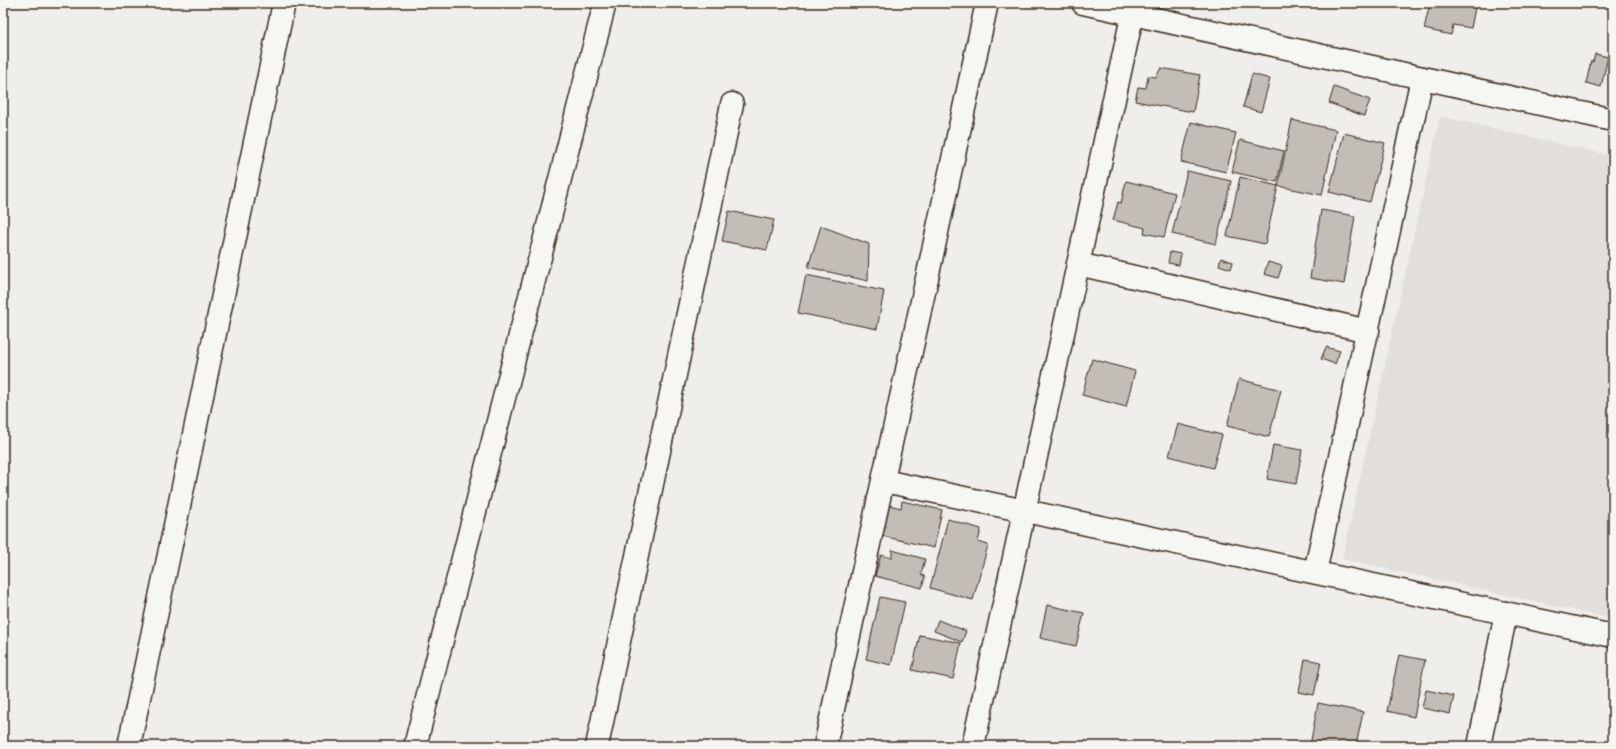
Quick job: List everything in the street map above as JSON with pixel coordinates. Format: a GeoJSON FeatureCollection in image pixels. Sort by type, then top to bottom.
{"type":"FeatureCollection","features":[{"type":"Feature","properties":{"kind":"street"},"geometry":{"type":"LineString","coordinates":[[129,746],[284,3]]}},
{"type":"Feature","properties":{"kind":"street"},"geometry":{"type":"LineString","coordinates":[[415,746],[605,3]]}},
{"type":"Feature","properties":{"kind":"street"},"geometry":{"type":"LineString","coordinates":[[825,746],[987,3]]}},
{"type":"Feature","properties":{"kind":"street"},"geometry":{"type":"LineString","coordinates":[[1083,3],[1134,8],[1422,78],[1613,120]]}},
{"type":"Feature","properties":{"kind":"street"},"geometry":{"type":"LineString","coordinates":[[972,746],[1134,8]]}},
{"type":"Feature","properties":{"kind":"street"},"geometry":{"type":"LineString","coordinates":[[1315,572],[1422,78]]}},
{"type":"Feature","properties":{"kind":"street"},"geometry":{"type":"LineString","coordinates":[[597,746],[732,104]]}},
{"type":"Feature","properties":{"kind":"street"},"geometry":{"type":"LineString","coordinates":[[1078,264],[1368,331]]}},
{"type":"Feature","properties":{"kind":"street"},"geometry":{"type":"LineString","coordinates":[[884,481],[1613,636]]}},
{"type":"Feature","properties":{"kind":"street"},"geometry":{"type":"LineString","coordinates":[[1479,746],[1506,613]]}},
{"type":"Feature","properties":{"kind":"shaded area"},"geometry":{"type":"Polygon","coordinates":[[[1440,116],[1613,156],[1613,619],[1342,559],[1440,116]]]}},
{"type":"Feature","properties":{"kind":"building"},"geometry":{"type":"Polygon","coordinates":[[[1430,3],[1476,3],[1471,28],[1453,25],[1451,35],[1424,29],[1430,3]]]}},
{"type":"Feature","properties":{"kind":"building"},"geometry":{"type":"Polygon","coordinates":[[[1488,3],[1501,3],[1500,6],[1488,3]]]}},
{"type":"Feature","properties":{"kind":"building"},"geometry":{"type":"Polygon","coordinates":[[[1595,54],[1608,57],[1601,87],[1586,83],[1591,61],[1593,62],[1595,54]]]}},
{"type":"Feature","properties":{"kind":"building"},"geometry":{"type":"Polygon","coordinates":[[[1161,68],[1200,75],[1193,112],[1135,101],[1138,87],[1146,88],[1148,76],[1156,77],[1161,68]]]}},
{"type":"Feature","properties":{"kind":"building"},"geometry":{"type":"Polygon","coordinates":[[[1252,74],[1270,79],[1261,112],[1243,107],[1252,74]]]}},
{"type":"Feature","properties":{"kind":"building"},"geometry":{"type":"Polygon","coordinates":[[[1334,87],[1370,100],[1364,116],[1329,103],[1334,87]]]}},
{"type":"Feature","properties":{"kind":"building"},"geometry":{"type":"Polygon","coordinates":[[[1292,120],[1336,130],[1322,195],[1278,186],[1292,120]]]}},
{"type":"Feature","properties":{"kind":"building"},"geometry":{"type":"Polygon","coordinates":[[[1191,122],[1236,133],[1226,172],[1181,162],[1191,122]]]}},
{"type":"Feature","properties":{"kind":"building"},"geometry":{"type":"Polygon","coordinates":[[[1344,133],[1385,143],[1370,202],[1329,192],[1344,133]]]}},
{"type":"Feature","properties":{"kind":"building"},"geometry":{"type":"Polygon","coordinates":[[[1240,140],[1284,151],[1277,182],[1232,172],[1240,140]]]}},
{"type":"Feature","properties":{"kind":"building"},"geometry":{"type":"Polygon","coordinates":[[[1187,171],[1231,181],[1216,244],[1172,234],[1187,171]]]}},
{"type":"Feature","properties":{"kind":"building"},"geometry":{"type":"Polygon","coordinates":[[[1240,177],[1278,186],[1265,244],[1227,236],[1240,177]]]}},
{"type":"Feature","properties":{"kind":"building"},"geometry":{"type":"Polygon","coordinates":[[[1126,181],[1175,193],[1164,237],[1144,233],[1145,228],[1113,220],[1118,202],[1121,203],[1126,181]]]}},
{"type":"Feature","properties":{"kind":"building"},"geometry":{"type":"Polygon","coordinates":[[[1321,210],[1355,216],[1344,284],[1310,278],[1321,210]]]}},
{"type":"Feature","properties":{"kind":"building"},"geometry":{"type":"Polygon","coordinates":[[[729,211],[774,220],[767,250],[722,241],[729,211]]]}},
{"type":"Feature","properties":{"kind":"building"},"geometry":{"type":"Polygon","coordinates":[[[821,226],[869,244],[868,281],[808,267],[821,226]]]}},
{"type":"Feature","properties":{"kind":"building"},"geometry":{"type":"Polygon","coordinates":[[[1170,252],[1181,254],[1179,265],[1168,263],[1170,252]]]}},
{"type":"Feature","properties":{"kind":"building"},"geometry":{"type":"Polygon","coordinates":[[[1221,258],[1233,262],[1231,269],[1219,265],[1221,258]]]}},
{"type":"Feature","properties":{"kind":"building"},"geometry":{"type":"Polygon","coordinates":[[[1268,262],[1282,266],[1278,278],[1264,274],[1268,262]]]}},
{"type":"Feature","properties":{"kind":"building"},"geometry":{"type":"Polygon","coordinates":[[[806,275],[884,291],[877,329],[798,313],[806,275]]]}},
{"type":"Feature","properties":{"kind":"building"},"geometry":{"type":"Polygon","coordinates":[[[1326,347],[1340,351],[1335,364],[1321,359],[1326,347]]]}},
{"type":"Feature","properties":{"kind":"building"},"geometry":{"type":"Polygon","coordinates":[[[1092,359],[1135,371],[1126,407],[1082,395],[1092,359]]]}},
{"type":"Feature","properties":{"kind":"building"},"geometry":{"type":"Polygon","coordinates":[[[1239,379],[1281,390],[1269,437],[1227,426],[1239,379]]]}},
{"type":"Feature","properties":{"kind":"building"},"geometry":{"type":"Polygon","coordinates":[[[1178,424],[1222,435],[1213,468],[1169,456],[1178,424]]]}},
{"type":"Feature","properties":{"kind":"building"},"geometry":{"type":"Polygon","coordinates":[[[1273,445],[1302,450],[1296,484],[1267,479],[1273,445]]]}},
{"type":"Feature","properties":{"kind":"building"},"geometry":{"type":"Polygon","coordinates":[[[902,501],[942,510],[934,548],[882,536],[889,505],[901,508],[902,501]]]}},
{"type":"Feature","properties":{"kind":"building"},"geometry":{"type":"Polygon","coordinates":[[[948,519],[981,529],[978,542],[988,545],[973,600],[930,588],[948,519]]]}},
{"type":"Feature","properties":{"kind":"building"},"geometry":{"type":"Polygon","coordinates":[[[892,550],[925,559],[921,574],[925,577],[922,588],[875,576],[881,555],[892,558],[892,550]]]}},
{"type":"Feature","properties":{"kind":"building"},"geometry":{"type":"Polygon","coordinates":[[[880,597],[905,602],[891,665],[866,659],[880,597]]]}},
{"type":"Feature","properties":{"kind":"building"},"geometry":{"type":"Polygon","coordinates":[[[1047,605],[1084,613],[1076,646],[1040,638],[1047,605]]]}},
{"type":"Feature","properties":{"kind":"building"},"geometry":{"type":"Polygon","coordinates":[[[938,620],[966,631],[962,642],[934,631],[938,620]]]}},
{"type":"Feature","properties":{"kind":"building"},"geometry":{"type":"Polygon","coordinates":[[[920,635],[961,643],[953,679],[912,670],[920,635]]]}},
{"type":"Feature","properties":{"kind":"building"},"geometry":{"type":"Polygon","coordinates":[[[1399,655],[1425,660],[1414,717],[1387,711],[1399,655]]]}},
{"type":"Feature","properties":{"kind":"building"},"geometry":{"type":"Polygon","coordinates":[[[1305,659],[1321,662],[1314,695],[1299,692],[1305,659]]]}},
{"type":"Feature","properties":{"kind":"building"},"geometry":{"type":"Polygon","coordinates":[[[1426,690],[1454,696],[1450,714],[1422,708],[1426,690]]]}},
{"type":"Feature","properties":{"kind":"building"},"geometry":{"type":"Polygon","coordinates":[[[1318,703],[1363,712],[1356,746],[1310,746],[1318,703]]]}}]}
